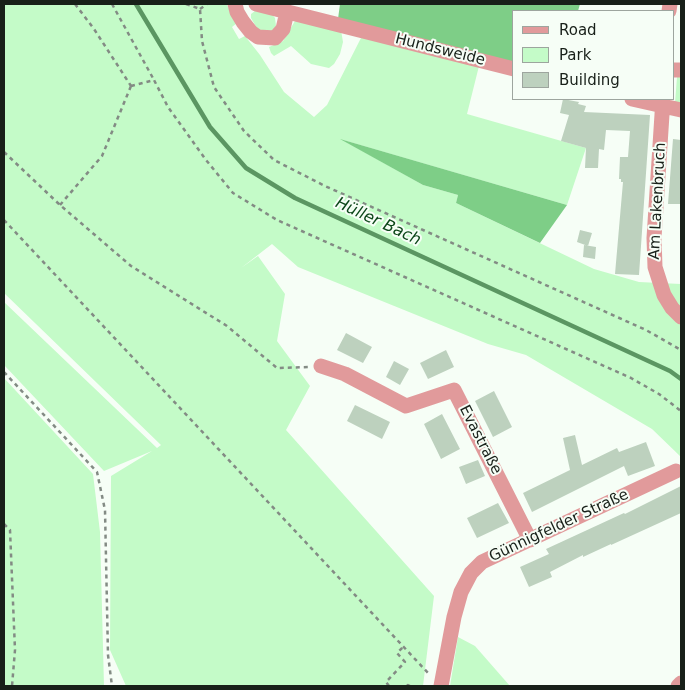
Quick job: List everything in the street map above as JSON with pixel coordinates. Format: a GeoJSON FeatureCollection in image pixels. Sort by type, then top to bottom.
{"type":"FeatureCollection","features":[{"type":"Feature","properties":{"kind":"street"},"geometry":{"type":"LineString","coordinates":[[235,4],[242,22],[258,37],[275,38],[283,29],[288,12]]}},
{"type":"Feature","properties":{"kind":"street","name":"Hundsweide"},"geometry":{"type":"LineString","coordinates":[[256,4],[512,68]]}},
{"type":"Feature","properties":{"kind":"street"},"geometry":{"type":"LineString","coordinates":[[642,100],[663,102],[681,110]]}},
{"type":"Feature","properties":{"kind":"street","name":"Am Lakenbruch"},"geometry":{"type":"LineString","coordinates":[[663,102],[654,238],[655,266],[664,295],[681,318]]}},
{"type":"Feature","properties":{"kind":"street","name":"Evastraße"},"geometry":{"type":"LineString","coordinates":[[321,366],[344,374],[406,406],[454,390],[530,540]]}},
{"type":"Feature","properties":{"kind":"street","name":"Günnigfelder Straße"},"geometry":{"type":"LineString","coordinates":[[441,686],[454,616],[461,592],[471,573],[482,562],[676,471]]}},
{"type":"Feature","properties":{"kind":"street"},"geometry":{"type":"LineString","coordinates":[[678,686],[681,682]]}},
{"type":"Feature","properties":{"kind":"path"},"geometry":{"type":"LineString","coordinates":[[75,4],[94,29],[131,86]]}},
{"type":"Feature","properties":{"kind":"path"},"geometry":{"type":"LineString","coordinates":[[112,4],[168,106],[206,160],[233,193],[278,220],[631,378],[658,394],[681,411]]}},
{"type":"Feature","properties":{"kind":"path"},"geometry":{"type":"LineString","coordinates":[[186,4],[200,9]]}},
{"type":"Feature","properties":{"kind":"path"},"geometry":{"type":"LineString","coordinates":[[200,9],[207,4]]}},
{"type":"Feature","properties":{"kind":"path"},"geometry":{"type":"LineString","coordinates":[[200,9],[202,41],[214,88],[244,131],[274,160],[325,186],[646,330],[681,350]]}},
{"type":"Feature","properties":{"kind":"path"},"geometry":{"type":"LineString","coordinates":[[131,86],[154,80]]}},
{"type":"Feature","properties":{"kind":"path"},"geometry":{"type":"LineString","coordinates":[[60,204],[102,156],[131,86]]}},
{"type":"Feature","properties":{"kind":"path"},"geometry":{"type":"LineString","coordinates":[[4,152],[131,266],[227,326],[277,368],[321,366]]}},
{"type":"Feature","properties":{"kind":"path"},"geometry":{"type":"LineString","coordinates":[[4,220],[417,661]]}},
{"type":"Feature","properties":{"kind":"path"},"geometry":{"type":"LineString","coordinates":[[4,372],[97,472],[105,510],[108,655],[112,686]]}},
{"type":"Feature","properties":{"kind":"path"},"geometry":{"type":"LineString","coordinates":[[4,524],[10,530],[16,650],[12,686]]}},
{"type":"Feature","properties":{"kind":"path"},"geometry":{"type":"LineString","coordinates":[[390,686],[386,682],[405,662],[397,653],[402,647]]}},
{"type":"Feature","properties":{"kind":"green space"},"geometry":{"type":"Polygon","coordinates":[[[4,4],[227,5],[237,23],[232,27],[239,39],[245,36],[284,92],[314,117],[327,105],[362,36],[479,66],[467,114],[586,148],[567,205],[343,140],[423,185],[458,195],[456,203],[594,269],[639,282],[681,284],[681,457],[652,429],[526,355],[488,344],[298,267],[272,244],[241,268],[258,256],[285,294],[277,341],[310,386],[286,430],[434,596],[423,686],[126,686],[110,650],[111,476],[152,451],[104,471],[4,365],[4,302],[157,448],[161,445],[4,293],[4,4]]]}},
{"type":"Feature","properties":{"kind":"green space"},"geometry":{"type":"Polygon","coordinates":[[[340,4],[580,4],[578,10],[512,10],[512,62],[338,19],[340,4]]]}},
{"type":"Feature","properties":{"kind":"green space"},"geometry":{"type":"Polygon","coordinates":[[[255,11],[271,13],[275,18],[276,26],[272,31],[258,30],[251,18],[251,14],[255,11]]]}},
{"type":"Feature","properties":{"kind":"green space"},"geometry":{"type":"Polygon","coordinates":[[[295,21],[341,30],[343,42],[340,54],[334,64],[329,68],[311,64],[291,46],[274,56],[271,53],[269,47],[283,41],[295,21]]]}},
{"type":"Feature","properties":{"kind":"green space"},"geometry":{"type":"Polygon","coordinates":[[[677,77],[681,77],[681,104],[675,103],[677,77]]]}},
{"type":"Feature","properties":{"kind":"green space"},"geometry":{"type":"Polygon","coordinates":[[[340,139],[567,205],[540,243],[456,203],[458,195],[423,185],[340,139]]]}},
{"type":"Feature","properties":{"kind":"green space"},"geometry":{"type":"Polygon","coordinates":[[[4,378],[93,474],[100,532],[104,686],[4,686],[4,378]]]}},
{"type":"Feature","properties":{"kind":"green space"},"geometry":{"type":"Polygon","coordinates":[[[458,637],[475,646],[510,686],[450,686],[458,637]]]}},
{"type":"Feature","properties":{"kind":"building"},"geometry":{"type":"Polygon","coordinates":[[[563,100],[568,100],[579,102],[578,104],[586,106],[584,112],[650,115],[639,275],[615,274],[623,182],[619,179],[620,157],[628,157],[630,131],[606,130],[604,150],[599,149],[598,168],[585,168],[586,148],[561,141],[569,115],[560,113],[563,100]]]}},
{"type":"Feature","properties":{"kind":"building"},"geometry":{"type":"Polygon","coordinates":[[[673,139],[681,140],[681,204],[668,204],[673,139]]]}},
{"type":"Feature","properties":{"kind":"building"},"geometry":{"type":"Polygon","coordinates":[[[580,230],[592,233],[588,246],[577,242],[580,230]]]}},
{"type":"Feature","properties":{"kind":"building"},"geometry":{"type":"Polygon","coordinates":[[[584,245],[596,247],[595,259],[583,257],[584,245]]]}},
{"type":"Feature","properties":{"kind":"building"},"geometry":{"type":"Polygon","coordinates":[[[346,333],[372,347],[363,363],[337,350],[346,333]]]}},
{"type":"Feature","properties":{"kind":"building"},"geometry":{"type":"Polygon","coordinates":[[[446,350],[454,367],[428,379],[420,363],[446,350]]]}},
{"type":"Feature","properties":{"kind":"building"},"geometry":{"type":"Polygon","coordinates":[[[394,361],[409,369],[400,385],[386,377],[394,361]]]}},
{"type":"Feature","properties":{"kind":"building"},"geometry":{"type":"Polygon","coordinates":[[[494,391],[512,427],[493,437],[475,401],[494,391]]]}},
{"type":"Feature","properties":{"kind":"building"},"geometry":{"type":"Polygon","coordinates":[[[355,405],[390,422],[382,439],[347,421],[355,405]]]}},
{"type":"Feature","properties":{"kind":"building"},"geometry":{"type":"Polygon","coordinates":[[[442,414],[460,449],[441,459],[424,424],[442,414]]]}},
{"type":"Feature","properties":{"kind":"building"},"geometry":{"type":"Polygon","coordinates":[[[575,435],[582,465],[617,448],[619,452],[646,442],[655,466],[628,476],[624,466],[532,512],[523,493],[570,470],[563,438],[575,435]]]}},
{"type":"Feature","properties":{"kind":"building"},"geometry":{"type":"Polygon","coordinates":[[[478,460],[485,476],[466,484],[459,467],[478,460]]]}},
{"type":"Feature","properties":{"kind":"building"},"geometry":{"type":"Polygon","coordinates":[[[681,486],[681,513],[583,557],[583,555],[550,572],[552,577],[529,587],[520,567],[549,554],[546,549],[625,514],[681,486]]]}},
{"type":"Feature","properties":{"kind":"building"},"geometry":{"type":"Polygon","coordinates":[[[498,503],[509,523],[477,538],[467,518],[498,503]]]}},
{"type":"Feature","properties":{"kind":"waterway","name":"Hüller Bach"},"geometry":{"type":"LineString","coordinates":[[136,4],[210,127],[246,168],[295,198],[670,371],[681,379]]}}]}
